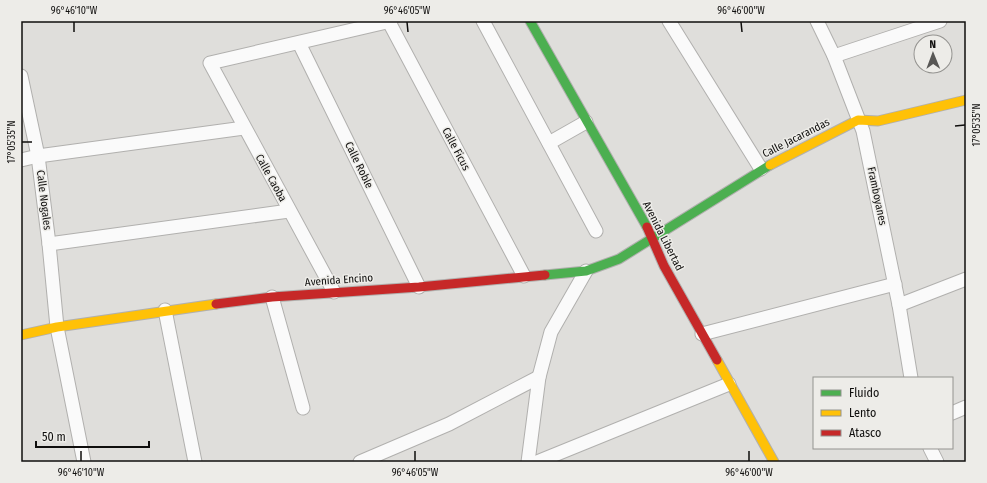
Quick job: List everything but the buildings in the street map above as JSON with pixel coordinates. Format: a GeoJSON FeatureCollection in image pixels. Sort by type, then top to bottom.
{"type":"FeatureCollection","features":[{"type":"Feature","properties":{"kind":"street"},"geometry":{"type":"LineString","coordinates":[[299,43],[390,21]]}},
{"type":"Feature","properties":{"kind":"street","name":"Calle Ficus"},"geometry":{"type":"LineString","coordinates":[[390,21],[524,276]]}},
{"type":"Feature","properties":{"kind":"street"},"geometry":{"type":"LineString","coordinates":[[484,21],[596,231]]}},
{"type":"Feature","properties":{"kind":"street","name":"Avenida Libertad"},"geometry":{"type":"LineString","coordinates":[[530,21],[652,236],[664,266],[774,462]]}},
{"type":"Feature","properties":{"kind":"street"},"geometry":{"type":"LineString","coordinates":[[669,21],[761,169]]}},
{"type":"Feature","properties":{"kind":"street","name":"Framboyanes"},"geometry":{"type":"LineString","coordinates":[[816,21],[834,56],[863,131],[900,305],[911,377]]}},
{"type":"Feature","properties":{"kind":"street"},"geometry":{"type":"LineString","coordinates":[[834,56],[940,21]]}},
{"type":"Feature","properties":{"kind":"street","name":"Calle Caoba"},"geometry":{"type":"LineString","coordinates":[[299,43],[210,63],[334,292]]}},
{"type":"Feature","properties":{"kind":"street","name":"Calle Roble"},"geometry":{"type":"LineString","coordinates":[[299,43],[418,287]]}},
{"type":"Feature","properties":{"kind":"street","name":"Calle Nogales"},"geometry":{"type":"LineString","coordinates":[[21,76],[38,156],[49,244],[57,327],[84,462]]}},
{"type":"Feature","properties":{"kind":"street","name":"Calle Jacarandas"},"geometry":{"type":"LineString","coordinates":[[652,236],[761,169],[858,120],[878,121],[966,100]]}},
{"type":"Feature","properties":{"kind":"street"},"geometry":{"type":"LineString","coordinates":[[549,143],[586,122]]}},
{"type":"Feature","properties":{"kind":"street"},"geometry":{"type":"LineString","coordinates":[[21,160],[38,156],[244,128]]}},
{"type":"Feature","properties":{"kind":"street"},"geometry":{"type":"LineString","coordinates":[[49,244],[289,211]]}},
{"type":"Feature","properties":{"kind":"street","name":"Avenida Encino"},"geometry":{"type":"LineString","coordinates":[[21,335],[57,327],[165,310],[272,297],[418,287],[586,271],[619,259],[652,236]]}},
{"type":"Feature","properties":{"kind":"street"},"geometry":{"type":"LineString","coordinates":[[528,462],[539,378],[551,332],[586,271]]}},
{"type":"Feature","properties":{"kind":"street"},"geometry":{"type":"LineString","coordinates":[[900,305],[966,279]]}},
{"type":"Feature","properties":{"kind":"street"},"geometry":{"type":"LineString","coordinates":[[702,334],[895,284]]}},
{"type":"Feature","properties":{"kind":"street"},"geometry":{"type":"LineString","coordinates":[[272,297],[303,408]]}},
{"type":"Feature","properties":{"kind":"street"},"geometry":{"type":"LineString","coordinates":[[165,310],[195,462]]}},
{"type":"Feature","properties":{"kind":"street"},"geometry":{"type":"LineString","coordinates":[[360,462],[448,424],[539,378]]}},
{"type":"Feature","properties":{"kind":"street"},"geometry":{"type":"LineString","coordinates":[[537,462],[729,384]]}},
{"type":"Feature","properties":{"kind":"street"},"geometry":{"type":"LineString","coordinates":[[953,413],[966,407]]}},
{"type":"Feature","properties":{"kind":"street"},"geometry":{"type":"LineString","coordinates":[[930,449],[937,462]]}},
{"type":"Feature","properties":{"kind":"traffic: fast"},"geometry":{"type":"LineString","coordinates":[[530,21],[647,227]]}},
{"type":"Feature","properties":{"kind":"traffic: fast"},"geometry":{"type":"LineString","coordinates":[[545,275],[586,271],[619,259],[770,165]]}},
{"type":"Feature","properties":{"kind":"traffic: slow"},"geometry":{"type":"LineString","coordinates":[[770,165],[858,120],[878,121],[966,100]]}},
{"type":"Feature","properties":{"kind":"traffic: slow"},"geometry":{"type":"LineString","coordinates":[[21,335],[57,327],[216,304]]}},
{"type":"Feature","properties":{"kind":"traffic: slow"},"geometry":{"type":"LineString","coordinates":[[717,360],[774,462]]}},
{"type":"Feature","properties":{"kind":"traffic: jam"},"geometry":{"type":"LineString","coordinates":[[647,227],[664,266],[717,360]]}},
{"type":"Feature","properties":{"kind":"traffic: jam"},"geometry":{"type":"LineString","coordinates":[[216,304],[272,297],[419,287],[545,275]]}}]}
